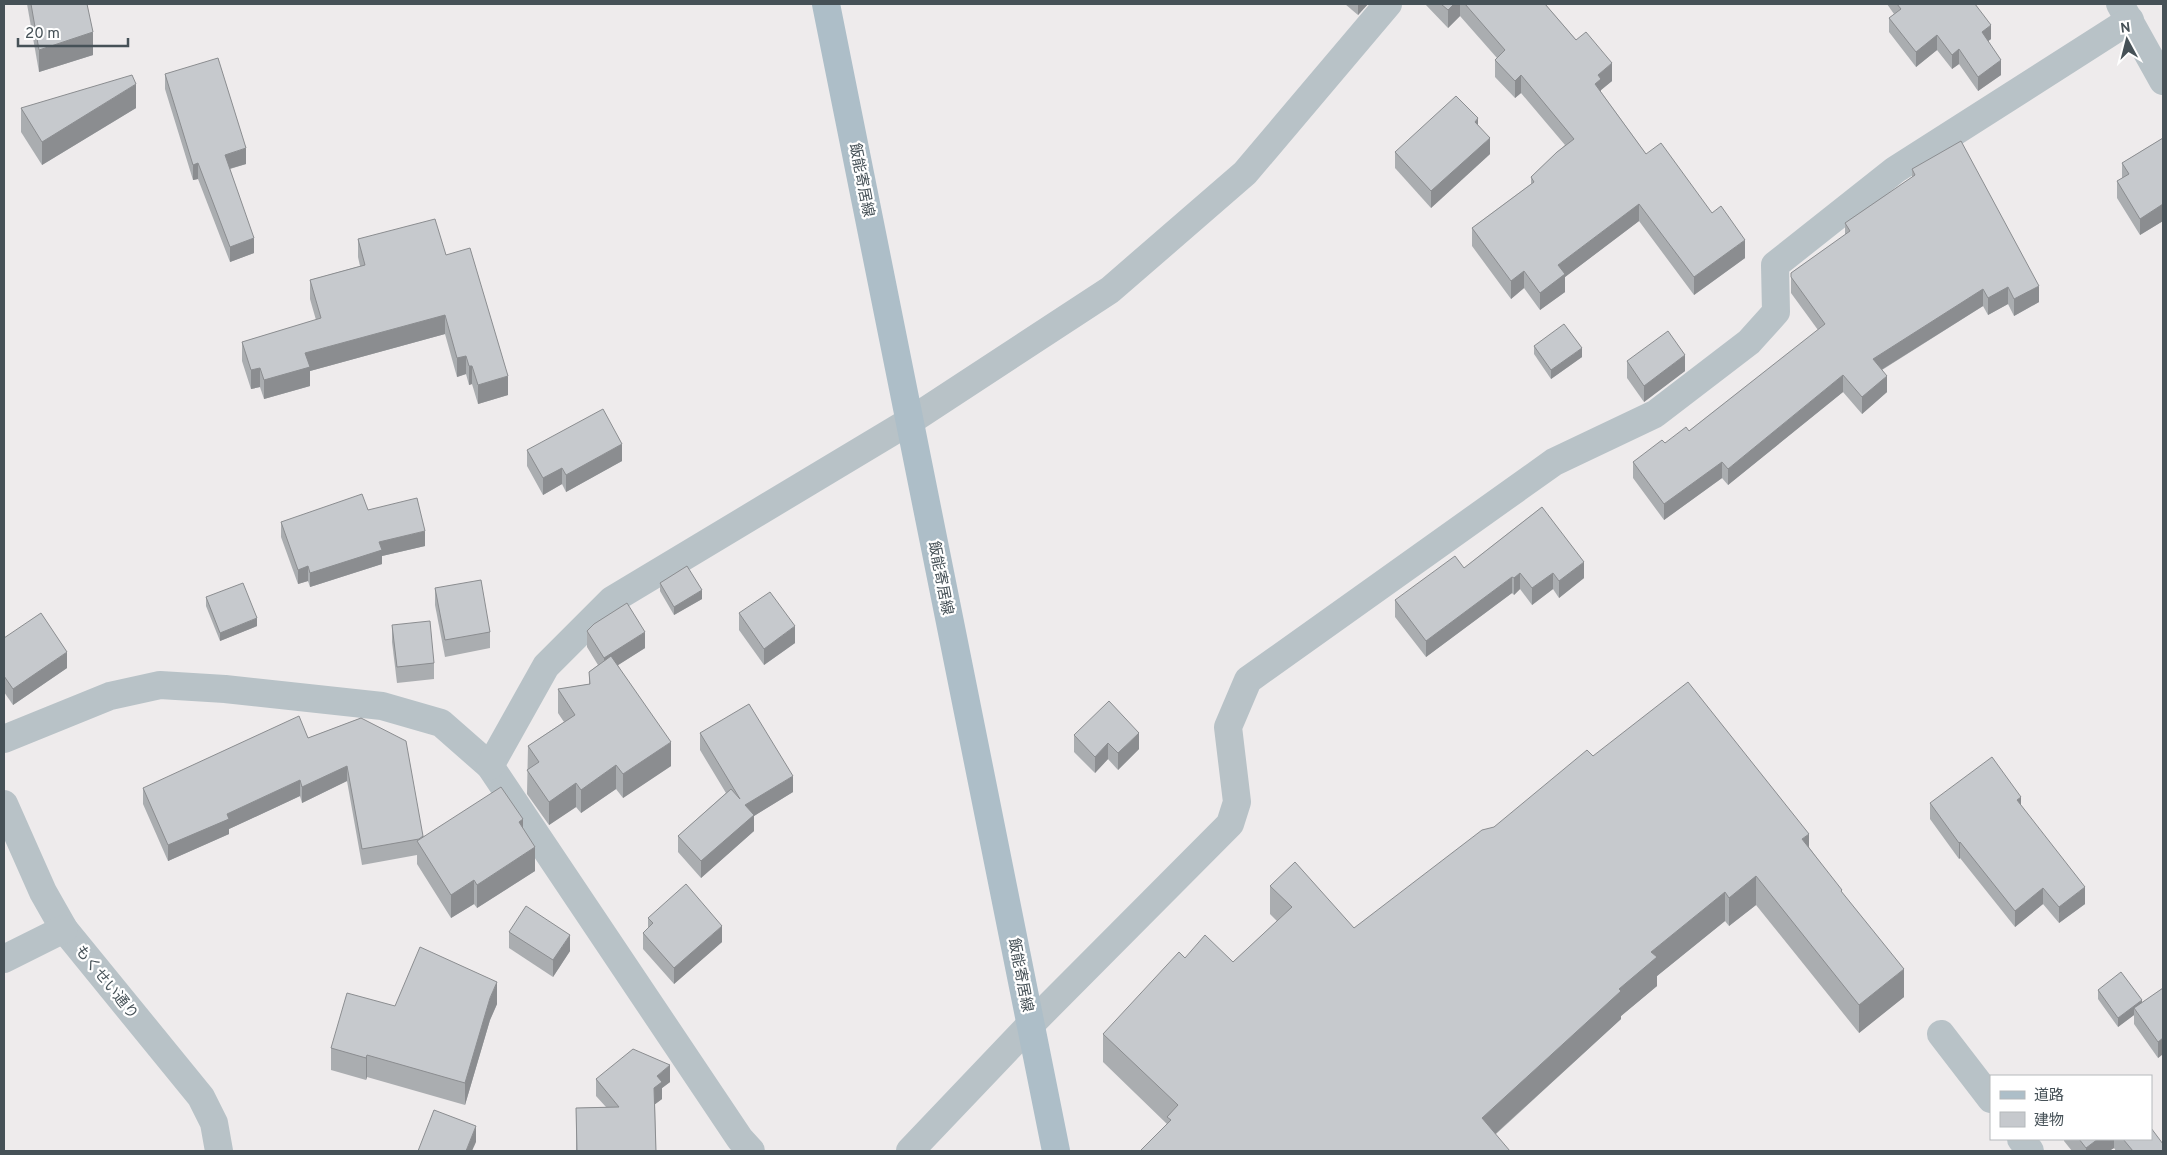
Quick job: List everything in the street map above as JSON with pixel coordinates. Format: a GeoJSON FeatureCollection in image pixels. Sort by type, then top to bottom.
{"type":"FeatureCollection","features":[{"type":"Feature","properties":{"kind":"main road","name":"飯能寄居線"},"geometry":{"type":"LineString","coordinates":[[826,4],[1056,1151]]}},
{"type":"Feature","properties":{"kind":"street"},"geometry":{"type":"LineString","coordinates":[[490,766],[546,666],[612,600],[910,421],[1110,290],[1245,173],[1388,4]]}},
{"type":"Feature","properties":{"kind":"street"},"geometry":{"type":"LineString","coordinates":[[910,1151],[1031,1024],[1230,824],[1237,802],[1228,726],[1248,680],[1554,462],[1655,414],[1749,342],[1776,312],[1775,265],[1894,170],[2125,12],[2163,81]]}},
{"type":"Feature","properties":{"kind":"street"},"geometry":{"type":"LineString","coordinates":[[4,739],[110,696],[160,686],[225,688],[382,706],[441,723],[490,766],[740,1139],[751,1151]]}},
{"type":"Feature","properties":{"kind":"street","name":"もくせい通り"},"geometry":{"type":"LineString","coordinates":[[4,804],[43,892],[64,929],[201,1097],[214,1123],[219,1151]]}},
{"type":"Feature","properties":{"kind":"street"},"geometry":{"type":"LineString","coordinates":[[4,959],[64,929]]}},
{"type":"Feature","properties":{"kind":"street"},"geometry":{"type":"LineString","coordinates":[[1941,1034],[1990,1098]]}},
{"type":"Feature","properties":{"kind":"street"},"geometry":{"type":"LineString","coordinates":[[2022,1140],[2030,1151]]}},
{"type":"Feature","properties":{"kind":"building"},"geometry":{"type":"Polygon","coordinates":[[[31,4],[87,4],[93,32],[39,50],[31,4]]]}},
{"type":"Feature","properties":{"kind":"building"},"geometry":{"type":"Polygon","coordinates":[[[1441,4],[1454,4],[1448,10],[1441,4]]]}},
{"type":"Feature","properties":{"kind":"building"},"geometry":{"type":"Polygon","coordinates":[[[1465,4],[1545,4],[1576,40],[1586,32],[1612,63],[1598,75],[1601,79],[1595,84],[1646,154],[1661,143],[1712,213],[1721,206],[1745,240],[1694,277],[1639,204],[1558,265],[1565,274],[1540,293],[1524,271],[1511,281],[1472,228],[1534,182],[1531,177],[1557,152],[1574,139],[1521,75],[1515,81],[1495,60],[1505,50],[1465,4]]]}},
{"type":"Feature","properties":{"kind":"building"},"geometry":{"type":"Polygon","coordinates":[[[1897,4],[1975,4],[1991,25],[1982,32],[2001,60],[1978,77],[1959,49],[1952,55],[1937,35],[1916,52],[1889,18],[1901,9],[1897,4]]]}},
{"type":"Feature","properties":{"kind":"building"},"geometry":{"type":"Polygon","coordinates":[[[218,58],[246,148],[225,155],[254,238],[230,247],[198,163],[193,165],[165,74],[218,58]]]}},
{"type":"Feature","properties":{"kind":"building"},"geometry":{"type":"Polygon","coordinates":[[[132,75],[136,84],[42,142],[21,108],[132,75]]]}},
{"type":"Feature","properties":{"kind":"building"},"geometry":{"type":"Polygon","coordinates":[[[1456,96],[1478,118],[1475,122],[1490,138],[1431,191],[1395,152],[1456,96]]]}},
{"type":"Feature","properties":{"kind":"building"},"geometry":{"type":"Polygon","coordinates":[[[2163,138],[2163,204],[2140,219],[2117,181],[2129,174],[2122,163],[2163,138]]]}},
{"type":"Feature","properties":{"kind":"building"},"geometry":{"type":"Polygon","coordinates":[[[1961,141],[2039,286],[2014,299],[2008,287],[1988,298],[1983,289],[1873,359],[1887,376],[1862,397],[1843,375],[1728,469],[1722,462],[1664,504],[1633,462],[1662,440],[1665,443],[1686,427],[1689,431],[1825,324],[1791,277],[1791,273],[1850,231],[1845,223],[1915,175],[1912,169],[1961,141]]]}},
{"type":"Feature","properties":{"kind":"building"},"geometry":{"type":"Polygon","coordinates":[[[435,219],[446,255],[470,248],[508,376],[478,385],[472,366],[469,366],[466,356],[457,358],[445,315],[305,353],[310,367],[264,380],[260,368],[251,370],[242,342],[321,318],[310,280],[365,265],[358,239],[435,219]]]}},
{"type":"Feature","properties":{"kind":"building"},"geometry":{"type":"Polygon","coordinates":[[[1564,324],[1582,348],[1551,370],[1534,346],[1564,324]]]}},
{"type":"Feature","properties":{"kind":"building"},"geometry":{"type":"Polygon","coordinates":[[[1668,331],[1685,355],[1644,386],[1627,361],[1668,331]]]}},
{"type":"Feature","properties":{"kind":"building"},"geometry":{"type":"Polygon","coordinates":[[[603,409],[622,444],[566,475],[562,468],[543,478],[527,450],[603,409]]]}},
{"type":"Feature","properties":{"kind":"building"},"geometry":{"type":"Polygon","coordinates":[[[362,494],[368,510],[417,498],[425,531],[379,542],[382,550],[310,573],[308,566],[298,570],[281,522],[362,494]]]}},
{"type":"Feature","properties":{"kind":"building"},"geometry":{"type":"Polygon","coordinates":[[[1542,507],[1584,562],[1559,581],[1553,573],[1532,588],[1520,573],[1514,578],[1512,577],[1426,641],[1395,600],[1455,556],[1464,568],[1542,507]]]}},
{"type":"Feature","properties":{"kind":"building"},"geometry":{"type":"Polygon","coordinates":[[[687,566],[702,590],[674,607],[660,583],[687,566]]]}},
{"type":"Feature","properties":{"kind":"building"},"geometry":{"type":"Polygon","coordinates":[[[481,580],[490,632],[445,640],[435,588],[481,580]]]}},
{"type":"Feature","properties":{"kind":"building"},"geometry":{"type":"Polygon","coordinates":[[[243,583],[257,618],[220,633],[206,597],[243,583]]]}},
{"type":"Feature","properties":{"kind":"building"},"geometry":{"type":"Polygon","coordinates":[[[770,592],[795,626],[764,649],[739,613],[770,592]]]}},
{"type":"Feature","properties":{"kind":"building"},"geometry":{"type":"Polygon","coordinates":[[[627,603],[645,632],[604,658],[587,631],[594,624],[627,603]]]}},
{"type":"Feature","properties":{"kind":"building"},"geometry":{"type":"Polygon","coordinates":[[[41,613],[67,652],[13,689],[4,676],[4,638],[41,613]]]}},
{"type":"Feature","properties":{"kind":"building"},"geometry":{"type":"Polygon","coordinates":[[[430,621],[434,663],[397,667],[392,625],[430,621]]]}},
{"type":"Feature","properties":{"kind":"building"},"geometry":{"type":"Polygon","coordinates":[[[611,656],[671,742],[623,774],[616,765],[581,790],[576,783],[549,802],[527,770],[539,762],[528,746],[575,715],[558,689],[590,684],[589,672],[611,656]]]}},
{"type":"Feature","properties":{"kind":"building"},"geometry":{"type":"Polygon","coordinates":[[[1688,682],[1809,834],[1802,839],[1904,969],[1859,1005],[1756,876],[1729,898],[1725,892],[1651,952],[1657,957],[1619,989],[1621,991],[1482,1118],[1510,1151],[1140,1151],[1171,1120],[1167,1117],[1178,1105],[1103,1034],[1179,952],[1185,958],[1205,935],[1233,962],[1292,907],[1270,886],[1295,862],[1354,928],[1482,830],[1494,827],[1587,750],[1593,756],[1688,682]]]}},
{"type":"Feature","properties":{"kind":"building"},"geometry":{"type":"Polygon","coordinates":[[[1109,701],[1139,733],[1118,753],[1108,743],[1095,757],[1074,735],[1109,701]]]}},
{"type":"Feature","properties":{"kind":"building"},"geometry":{"type":"Polygon","coordinates":[[[749,704],[793,776],[745,805],[754,815],[701,861],[678,836],[731,789],[740,799],[700,733],[749,704]]]}},
{"type":"Feature","properties":{"kind":"building"},"geometry":{"type":"Polygon","coordinates":[[[299,716],[308,738],[361,718],[406,741],[423,836],[419,839],[362,849],[347,766],[302,787],[300,780],[227,814],[229,819],[168,845],[143,788],[299,716]]]}},
{"type":"Feature","properties":{"kind":"building"},"geometry":{"type":"Polygon","coordinates":[[[1992,757],[2021,797],[2017,800],[2085,887],[2059,907],[2043,888],[2015,911],[1959,843],[1930,803],[1992,757]]]}},
{"type":"Feature","properties":{"kind":"building"},"geometry":{"type":"Polygon","coordinates":[[[501,787],[523,819],[519,822],[535,847],[477,885],[474,880],[451,895],[417,841],[501,787]]]}},
{"type":"Feature","properties":{"kind":"building"},"geometry":{"type":"Polygon","coordinates":[[[686,884],[722,926],[674,968],[643,933],[653,923],[648,918],[686,884]]]}},
{"type":"Feature","properties":{"kind":"building"},"geometry":{"type":"Polygon","coordinates":[[[526,906],[570,935],[553,960],[509,932],[526,906]]]}},
{"type":"Feature","properties":{"kind":"building"},"geometry":{"type":"Polygon","coordinates":[[[420,947],[497,982],[490,998],[465,1083],[367,1055],[366,1058],[331,1048],[347,993],[395,1006],[420,947]]]}},
{"type":"Feature","properties":{"kind":"building"},"geometry":{"type":"Polygon","coordinates":[[[2121,972],[2142,1000],[2118,1018],[2098,990],[2121,972]]]}},
{"type":"Feature","properties":{"kind":"building"},"geometry":{"type":"Polygon","coordinates":[[[2163,988],[2163,1038],[2158,1042],[2134,1008],[2163,988]]]}},
{"type":"Feature","properties":{"kind":"building"},"geometry":{"type":"Polygon","coordinates":[[[633,1049],[670,1065],[657,1076],[662,1082],[654,1088],[656,1151],[577,1151],[576,1108],[619,1107],[596,1079],[633,1049]]]}},
{"type":"Feature","properties":{"kind":"building"},"geometry":{"type":"Polygon","coordinates":[[[434,1110],[476,1126],[466,1151],[418,1151],[434,1110]]]}},
{"type":"Feature","properties":{"kind":"building"},"geometry":{"type":"Polygon","coordinates":[[[2152,1129],[2163,1144],[2163,1151],[2133,1151],[2124,1140],[2152,1140],[2152,1129]]]}},
{"type":"Feature","properties":{"kind":"building"},"geometry":{"type":"Polygon","coordinates":[[[2080,1140],[2097,1140],[2086,1148],[2080,1140]]]}}]}
